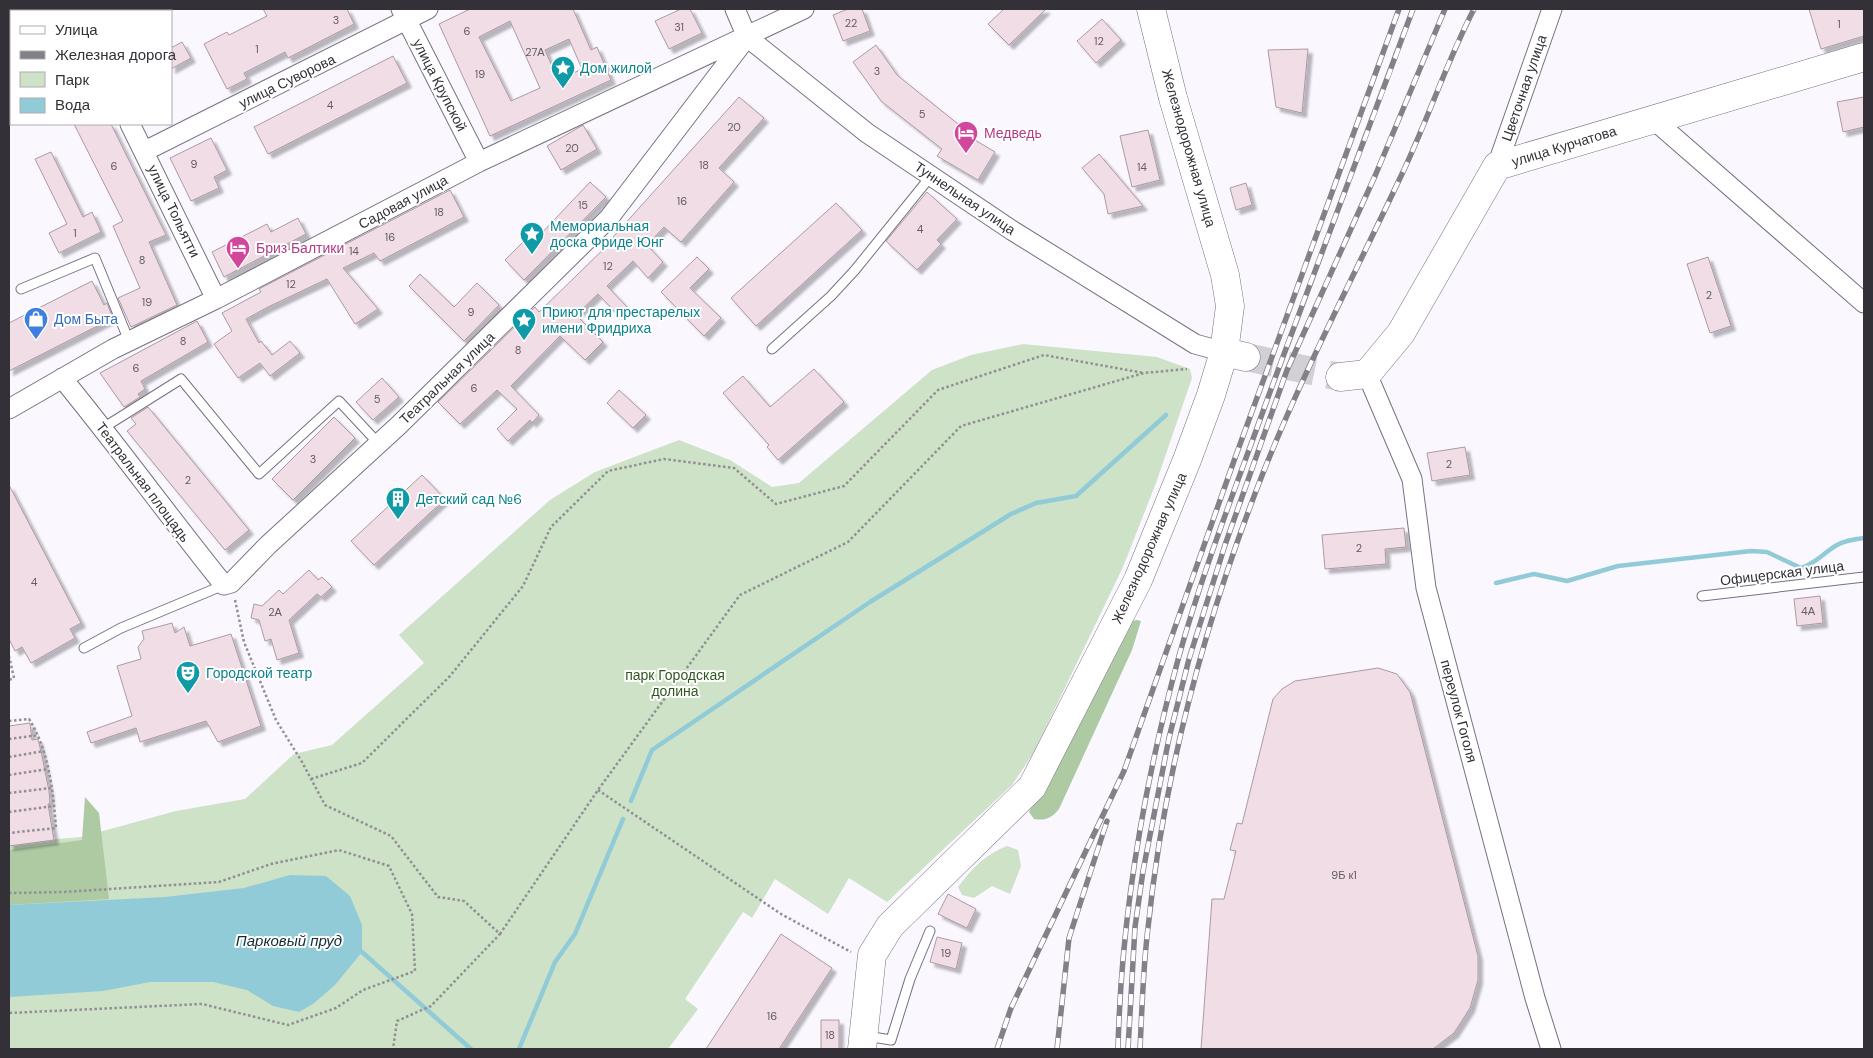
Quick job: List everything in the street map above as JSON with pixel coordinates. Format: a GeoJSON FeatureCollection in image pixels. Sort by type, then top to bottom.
{"type":"FeatureCollection","features":[{"type":"Feature","properties":{"kind":"main road","name":"Железнодорожная улица"},"geometry":{"type":"LineString","coordinates":[[863,1042],[872,955],[890,926],[1032,787],[1138,580],[1212,395],[1235,354],[1225,275],[1172,98],[1151,9]]}},
{"type":"Feature","properties":{"kind":"main road","name":"улица Курчатова"},"geometry":{"type":"LineString","coordinates":[[1366,374],[1401,333],[1497,166],[1864,56]]}},
{"type":"Feature","properties":{"kind":"main road"},"geometry":{"type":"LineString","coordinates":[[1340,377],[1366,374]]}},
{"type":"Feature","properties":{"kind":"street","name":"улица Суворова"},"geometry":{"type":"LineString","coordinates":[[145,151],[404,15],[428,9]]}},
{"type":"Feature","properties":{"kind":"street","name":"Туннельная улица"},"geometry":{"type":"LineString","coordinates":[[735,9],[747,37],[867,133],[1013,231],[1195,344],[1235,354]]}},
{"type":"Feature","properties":{"kind":"street","name":"Садовая улица"},"geometry":{"type":"LineString","coordinates":[[9,409],[129,341],[216,299],[479,162],[804,9]]}},
{"type":"Feature","properties":{"kind":"street","name":"Цветочная улица"},"geometry":{"type":"LineString","coordinates":[[1497,166],[1552,9]]}},
{"type":"Feature","properties":{"kind":"street","name":"улица Крупской"},"geometry":{"type":"LineString","coordinates":[[404,15],[479,162]]}},
{"type":"Feature","properties":{"kind":"street","name":"Театральная улица"},"geometry":{"type":"LineString","coordinates":[[228,584],[379,444],[609,218],[747,37]]}},
{"type":"Feature","properties":{"kind":"street"},"geometry":{"type":"LineString","coordinates":[[1653,119],[1864,303]]}},
{"type":"Feature","properties":{"kind":"street","name":"улица Тольятти"},"geometry":{"type":"LineString","coordinates":[[131,125],[145,151],[216,299]]}},
{"type":"Feature","properties":{"kind":"street","name":"переулок Гоголя"},"geometry":{"type":"LineString","coordinates":[[1366,374],[1412,479],[1426,588],[1550,1049]]}},
{"type":"Feature","properties":{"kind":"street","name":"Театральная площадь"},"geometry":{"type":"LineString","coordinates":[[62,378],[228,584]]}},
{"type":"Feature","properties":{"kind":"lane"},"geometry":{"type":"LineString","coordinates":[[772,349],[831,296],[855,270],[931,176]]}},
{"type":"Feature","properties":{"kind":"lane"},"geometry":{"type":"LineString","coordinates":[[21,289],[96,258],[129,341]]}},
{"type":"Feature","properties":{"kind":"lane"},"geometry":{"type":"LineString","coordinates":[[103,428],[181,379],[258,474],[339,401],[379,444]]}},
{"type":"Feature","properties":{"kind":"lane","name":"Офицерская улица"},"geometry":{"type":"LineString","coordinates":[[1702,596],[1864,578]]}},
{"type":"Feature","properties":{"kind":"lane"},"geometry":{"type":"LineString","coordinates":[[84,648],[121,628],[228,584]]}},
{"type":"Feature","properties":{"kind":"lane"},"geometry":{"type":"LineString","coordinates":[[863,1042],[891,1045],[910,979],[930,931]]}},
{"type":"Feature","properties":{"kind":"path"},"geometry":{"type":"LineString","coordinates":[[311,779],[362,763],[450,676],[523,586],[550,527],[608,471],[664,459],[734,468],[776,504],[844,486],[938,390],[1044,355],[1144,374]]}},
{"type":"Feature","properties":{"kind":"path"},"geometry":{"type":"LineString","coordinates":[[393,1049],[397,1021],[431,1006],[500,934],[598,790],[740,596],[848,542],[961,426],[1144,374],[1187,369]]}},
{"type":"Feature","properties":{"kind":"path"},"geometry":{"type":"LineString","coordinates":[[228,584],[244,642],[276,720],[325,805],[391,836],[438,897],[464,901],[500,934]]}},
{"type":"Feature","properties":{"kind":"path"},"geometry":{"type":"LineString","coordinates":[[9,656],[14,678],[9,680]]}},
{"type":"Feature","properties":{"kind":"path"},"geometry":{"type":"LineString","coordinates":[[9,721],[29,719],[39,736],[45,751],[56,828],[9,833]]}},
{"type":"Feature","properties":{"kind":"path"},"geometry":{"type":"LineString","coordinates":[[9,739],[39,736]]}},
{"type":"Feature","properties":{"kind":"path"},"geometry":{"type":"LineString","coordinates":[[9,757],[45,751]]}},
{"type":"Feature","properties":{"kind":"path"},"geometry":{"type":"LineString","coordinates":[[9,775],[48,769]]}},
{"type":"Feature","properties":{"kind":"path"},"geometry":{"type":"LineString","coordinates":[[9,793],[51,788]]}},
{"type":"Feature","properties":{"kind":"path"},"geometry":{"type":"LineString","coordinates":[[598,790],[780,914],[855,954]]}},
{"type":"Feature","properties":{"kind":"path"},"geometry":{"type":"LineString","coordinates":[[9,812],[54,806]]}},
{"type":"Feature","properties":{"kind":"path"},"geometry":{"type":"LineString","coordinates":[[9,894],[219,882],[271,864],[339,850],[389,866],[412,914],[415,971],[363,990],[336,1008],[288,1025],[202,1004],[9,1013]]}},
{"type":"Feature","properties":{"kind":"green space","name":"парк Городская долина"},"geometry":{"type":"Polygon","coordinates":[[[1023,344],[1157,357],[1190,369],[1192,378],[1156,483],[1123,567],[1034,752],[1012,785],[887,902],[849,878],[828,914],[775,879],[752,918],[743,912],[685,999],[698,1009],[668,1049],[9,1049],[9,843],[81,837],[176,811],[245,799],[294,754],[332,745],[424,663],[399,635],[550,500],[595,472],[679,440],[730,460],[772,487],[799,483],[932,370],[971,355],[1023,344]]]}},
{"type":"Feature","properties":{"kind":"green space"},"geometry":{"type":"Polygon","coordinates":[[[1141,621],[1132,650],[1059,809],[1048,818],[1042,820],[1034,819],[1029,812],[1036,798],[1128,622],[1141,621]]]}},
{"type":"Feature","properties":{"kind":"green space"},"geometry":{"type":"Polygon","coordinates":[[[85,797],[99,813],[109,899],[9,905],[9,850],[82,840],[85,797]]]}},
{"type":"Feature","properties":{"kind":"green space"},"geometry":{"type":"Polygon","coordinates":[[[1007,846],[1018,850],[1021,866],[1010,894],[992,886],[974,898],[962,895],[958,887],[968,874],[979,863],[999,849],[1007,846]]]}},
{"type":"Feature","properties":{"kind":"water","name":"Парковый пруд"},"geometry":{"type":"Polygon","coordinates":[[[290,875],[326,876],[350,896],[362,925],[362,952],[335,985],[313,1004],[299,1012],[273,1006],[247,990],[213,982],[150,982],[103,991],[9,997],[9,905],[165,897],[244,888],[290,875]]]}},
{"type":"Feature","properties":{"kind":"building"},"geometry":{"type":"Polygon","coordinates":[[[263,9],[347,9],[354,24],[288,58],[285,52],[244,73],[247,79],[227,89],[204,44],[227,32],[229,35],[267,16],[263,9]]]}},
{"type":"Feature","properties":{"kind":"building"},"geometry":{"type":"Polygon","coordinates":[[[470,9],[573,9],[591,50],[597,47],[611,80],[490,136],[439,24],[470,9]],[[510,21],[479,37],[511,101],[540,88],[510,21]],[[569,39],[545,50],[558,80],[582,69],[569,39]]]}},
{"type":"Feature","properties":{"kind":"building"},"geometry":{"type":"Polygon","coordinates":[[[681,9],[690,9],[702,33],[669,49],[655,21],[681,9]]]}},
{"type":"Feature","properties":{"kind":"building"},"geometry":{"type":"Polygon","coordinates":[[[848,9],[862,9],[870,31],[843,41],[833,15],[848,9]]]}},
{"type":"Feature","properties":{"kind":"building"},"geometry":{"type":"Polygon","coordinates":[[[1004,9],[1046,9],[1009,45],[988,24],[1004,9]]]}},
{"type":"Feature","properties":{"kind":"building"},"geometry":{"type":"Polygon","coordinates":[[[1809,9],[1864,9],[1864,36],[1821,49],[1809,9]]]}},
{"type":"Feature","properties":{"kind":"building"},"geometry":{"type":"Polygon","coordinates":[[[1102,19],[1121,40],[1096,63],[1077,41],[1102,19]]]}},
{"type":"Feature","properties":{"kind":"building"},"geometry":{"type":"Polygon","coordinates":[[[182,42],[191,58],[172,68],[172,47],[182,42]]]}},
{"type":"Feature","properties":{"kind":"building"},"geometry":{"type":"Polygon","coordinates":[[[876,45],[897,75],[958,124],[955,128],[995,152],[978,180],[937,156],[942,149],[881,101],[853,62],[876,45]]]}},
{"type":"Feature","properties":{"kind":"building"},"geometry":{"type":"Polygon","coordinates":[[[1308,49],[1302,113],[1276,107],[1268,50],[1308,49]]]}},
{"type":"Feature","properties":{"kind":"building"},"geometry":{"type":"Polygon","coordinates":[[[393,56],[407,83],[268,154],[254,127],[393,56]]]}},
{"type":"Feature","properties":{"kind":"building"},"geometry":{"type":"Polygon","coordinates":[[[739,97],[764,118],[719,168],[734,182],[681,242],[664,227],[647,245],[663,262],[648,278],[633,261],[607,286],[627,307],[618,315],[598,294],[576,315],[603,342],[585,360],[560,336],[511,386],[539,415],[532,423],[530,420],[508,441],[497,429],[517,409],[497,390],[460,424],[438,402],[535,307],[539,312],[614,239],[613,237],[739,97]]]}},
{"type":"Feature","properties":{"kind":"building"},"geometry":{"type":"Polygon","coordinates":[[[1864,97],[1864,127],[1843,132],[1837,102],[1864,97]]]}},
{"type":"Feature","properties":{"kind":"building"},"geometry":{"type":"Polygon","coordinates":[[[75,125],[111,125],[166,235],[149,242],[177,305],[131,327],[118,298],[140,288],[113,226],[123,221],[75,125]]]}},
{"type":"Feature","properties":{"kind":"building"},"geometry":{"type":"Polygon","coordinates":[[[583,125],[597,149],[561,170],[547,146],[583,125]]]}},
{"type":"Feature","properties":{"kind":"building"},"geometry":{"type":"Polygon","coordinates":[[[1148,130],[1160,180],[1132,187],[1120,136],[1148,130]]]}},
{"type":"Feature","properties":{"kind":"building"},"geometry":{"type":"Polygon","coordinates":[[[211,138],[227,170],[214,177],[219,188],[191,201],[170,158],[211,138]]]}},
{"type":"Feature","properties":{"kind":"building"},"geometry":{"type":"Polygon","coordinates":[[[51,152],[83,217],[92,212],[101,232],[59,253],[49,233],[67,224],[35,159],[51,152]]]}},
{"type":"Feature","properties":{"kind":"building"},"geometry":{"type":"Polygon","coordinates":[[[1099,154],[1143,206],[1108,214],[1104,194],[1082,168],[1099,154]]]}},
{"type":"Feature","properties":{"kind":"building"},"geometry":{"type":"Polygon","coordinates":[[[590,182],[606,197],[524,280],[505,260],[532,233],[537,238],[590,182]]]}},
{"type":"Feature","properties":{"kind":"building"},"geometry":{"type":"Polygon","coordinates":[[[1246,183],[1252,205],[1236,210],[1230,188],[1246,183]]]}},
{"type":"Feature","properties":{"kind":"building"},"geometry":{"type":"Polygon","coordinates":[[[450,190],[464,217],[380,261],[374,253],[343,268],[378,309],[355,324],[327,279],[268,307],[246,319],[259,343],[261,341],[272,355],[290,341],[300,353],[270,376],[260,363],[238,378],[214,344],[232,331],[222,313],[261,292],[259,289],[450,190]]]}},
{"type":"Feature","properties":{"kind":"building"},"geometry":{"type":"Polygon","coordinates":[[[927,192],[957,219],[937,240],[941,244],[917,270],[886,241],[927,192]]]}},
{"type":"Feature","properties":{"kind":"building"},"geometry":{"type":"Polygon","coordinates":[[[836,203],[862,230],[756,326],[731,298],[836,203]]]}},
{"type":"Feature","properties":{"kind":"building"},"geometry":{"type":"Polygon","coordinates":[[[298,218],[306,234],[224,277],[212,252],[267,224],[271,232],[298,218]]]}},
{"type":"Feature","properties":{"kind":"building"},"geometry":{"type":"Polygon","coordinates":[[[697,257],[709,269],[690,288],[721,318],[704,336],[661,292],[697,257]]]}},
{"type":"Feature","properties":{"kind":"building"},"geometry":{"type":"Polygon","coordinates":[[[1708,257],[1731,326],[1710,333],[1687,264],[1708,257]]]}},
{"type":"Feature","properties":{"kind":"building"},"geometry":{"type":"Polygon","coordinates":[[[420,274],[454,307],[477,283],[499,305],[464,341],[409,286],[420,274]]]}},
{"type":"Feature","properties":{"kind":"building"},"geometry":{"type":"Polygon","coordinates":[[[92,281],[104,305],[107,303],[113,318],[9,371],[9,323],[92,281]]]}},
{"type":"Feature","properties":{"kind":"building"},"geometry":{"type":"Polygon","coordinates":[[[197,321],[208,342],[141,381],[145,389],[138,394],[140,397],[124,407],[100,373],[197,321]]]}},
{"type":"Feature","properties":{"kind":"building"},"geometry":{"type":"Polygon","coordinates":[[[814,369],[844,402],[778,460],[767,447],[769,445],[723,393],[743,376],[770,407],[814,369]]]}},
{"type":"Feature","properties":{"kind":"building"},"geometry":{"type":"Polygon","coordinates":[[[382,378],[399,397],[373,420],[356,402],[382,378]]]}},
{"type":"Feature","properties":{"kind":"building"},"geometry":{"type":"Polygon","coordinates":[[[619,390],[646,415],[633,428],[607,403],[619,390]]]}},
{"type":"Feature","properties":{"kind":"building"},"geometry":{"type":"Polygon","coordinates":[[[148,407],[249,530],[225,550],[127,431],[136,424],[131,418],[148,407]]]}},
{"type":"Feature","properties":{"kind":"building"},"geometry":{"type":"Polygon","coordinates":[[[334,417],[355,438],[293,500],[272,479],[334,417]]]}},
{"type":"Feature","properties":{"kind":"building"},"geometry":{"type":"Polygon","coordinates":[[[1465,447],[1470,475],[1432,481],[1427,453],[1465,447]]]}},
{"type":"Feature","properties":{"kind":"building","name":"Детский сад №6"},"geometry":{"type":"Polygon","coordinates":[[[422,475],[445,499],[374,565],[351,541],[422,475]]]}},
{"type":"Feature","properties":{"kind":"building"},"geometry":{"type":"Polygon","coordinates":[[[9,485],[81,623],[70,629],[75,638],[31,663],[22,647],[15,651],[9,639],[9,485]]]}},
{"type":"Feature","properties":{"kind":"building"},"geometry":{"type":"Polygon","coordinates":[[[1404,528],[1406,547],[1385,549],[1386,564],[1325,569],[1322,535],[1404,528]]]}},
{"type":"Feature","properties":{"kind":"building"},"geometry":{"type":"Polygon","coordinates":[[[309,570],[318,580],[322,577],[332,587],[321,597],[317,594],[289,620],[299,653],[277,660],[271,639],[265,641],[259,620],[251,618],[254,604],[262,606],[279,590],[283,594],[309,570]]]}},
{"type":"Feature","properties":{"kind":"building"},"geometry":{"type":"Polygon","coordinates":[[[1820,596],[1823,623],[1797,626],[1794,599],[1820,596]]]}},
{"type":"Feature","properties":{"kind":"building","name":"Городской театр"},"geometry":{"type":"Polygon","coordinates":[[[172,623],[175,633],[184,627],[190,646],[231,634],[261,726],[218,742],[206,721],[140,742],[136,728],[91,743],[87,732],[132,716],[117,666],[141,659],[138,647],[144,639],[142,631],[172,623]]]}},
{"type":"Feature","properties":{"kind":"building"},"geometry":{"type":"Polygon","coordinates":[[[1378,668],[1397,674],[1410,692],[1478,956],[1478,980],[1470,1008],[1454,1033],[1433,1049],[1201,1049],[1212,899],[1224,899],[1236,851],[1230,850],[1237,823],[1242,824],[1273,699],[1282,689],[1295,681],[1378,668]]]}},
{"type":"Feature","properties":{"kind":"building"},"geometry":{"type":"Polygon","coordinates":[[[30,723],[32,740],[38,739],[42,756],[49,791],[50,803],[48,804],[54,840],[9,846],[9,726],[30,723]]]}},
{"type":"Feature","properties":{"kind":"building"},"geometry":{"type":"Polygon","coordinates":[[[948,894],[976,909],[967,928],[938,914],[948,894]]]}},
{"type":"Feature","properties":{"kind":"building"},"geometry":{"type":"Polygon","coordinates":[[[781,934],[832,968],[779,1049],[706,1049],[781,934]]]}},
{"type":"Feature","properties":{"kind":"building"},"geometry":{"type":"Polygon","coordinates":[[[937,937],[962,943],[956,969],[930,962],[937,937]]]}},
{"type":"Feature","properties":{"kind":"building"},"geometry":{"type":"Polygon","coordinates":[[[821,1020],[839,1020],[839,1049],[821,1049],[821,1020]]]}},
{"type":"Feature","properties":{"kind":"waterway"},"geometry":{"type":"LineString","coordinates":[[631,801],[652,750],[870,602],[1011,514],[1036,503],[1076,496],[1166,415]]}},
{"type":"Feature","properties":{"kind":"waterway"},"geometry":{"type":"LineString","coordinates":[[1496,583],[1534,574],[1567,581],[1618,566],[1751,551],[1767,552],[1801,568],[1812,563],[1840,543],[1864,538]]}},
{"type":"Feature","properties":{"kind":"waterway"},"geometry":{"type":"LineString","coordinates":[[519,1049],[555,962],[575,934],[623,819]]}},
{"type":"Feature","properties":{"kind":"waterway"},"geometry":{"type":"LineString","coordinates":[[362,952],[471,1049]]}},
{"type":"Feature","properties":{"kind":"tunnel"},"geometry":{"type":"LineString","coordinates":[[1246,357],[1340,377]]}},
{"type":"Feature","properties":{"kind":"railway"},"geometry":{"type":"LineString","coordinates":[[997,1049],[1011,1008],[1124,771],[1235,458],[1399,9]]}},
{"type":"Feature","properties":{"kind":"railway"},"geometry":{"type":"LineString","coordinates":[[1118,1049],[1124,950],[1136,851],[1155,753],[1179,656],[1209,560],[1302,304],[1413,9]]}},
{"type":"Feature","properties":{"kind":"railway"},"geometry":{"type":"LineString","coordinates":[[1128,1049],[1135,927],[1143,871],[1169,738],[1189,659],[1225,545],[1287,370],[1375,176],[1445,9]]}},
{"type":"Feature","properties":{"kind":"railway"},"geometry":{"type":"LineString","coordinates":[[1140,1049],[1146,943],[1165,811],[1190,696],[1223,583],[1242,528],[1279,435],[1312,360],[1384,213],[1454,50],[1474,9]]}},
{"type":"Feature","properties":{"kind":"railway"},"geometry":{"type":"LineString","coordinates":[[1057,1049],[1069,938],[1107,821]]}},
{"type":"Feature","properties":{"kind":"place","name":"Дом жилой"},"geometry":{"type":"Point","coordinates":[563,89]}},
{"type":"Feature","properties":{"kind":"place","name":"Медведь"},"geometry":{"type":"Point","coordinates":[966,154]}},
{"type":"Feature","properties":{"kind":"place","name":"Мемориальная доска Фриде Юнг"},"geometry":{"type":"Point","coordinates":[532,255]}},
{"type":"Feature","properties":{"kind":"place","name":"Бриз Балтики"},"geometry":{"type":"Point","coordinates":[238,269]}},
{"type":"Feature","properties":{"kind":"place","name":"Дом Быта"},"geometry":{"type":"Point","coordinates":[36,340]}},
{"type":"Feature","properties":{"kind":"place","name":"Приют для престарелых имени Фридриха"},"geometry":{"type":"Point","coordinates":[524,341]}},
{"type":"Feature","properties":{"kind":"place","name":"Детский сад №6"},"geometry":{"type":"Point","coordinates":[398,520]}},
{"type":"Feature","properties":{"kind":"place","name":"Городской театр"},"geometry":{"type":"Point","coordinates":[188,694]}}]}
